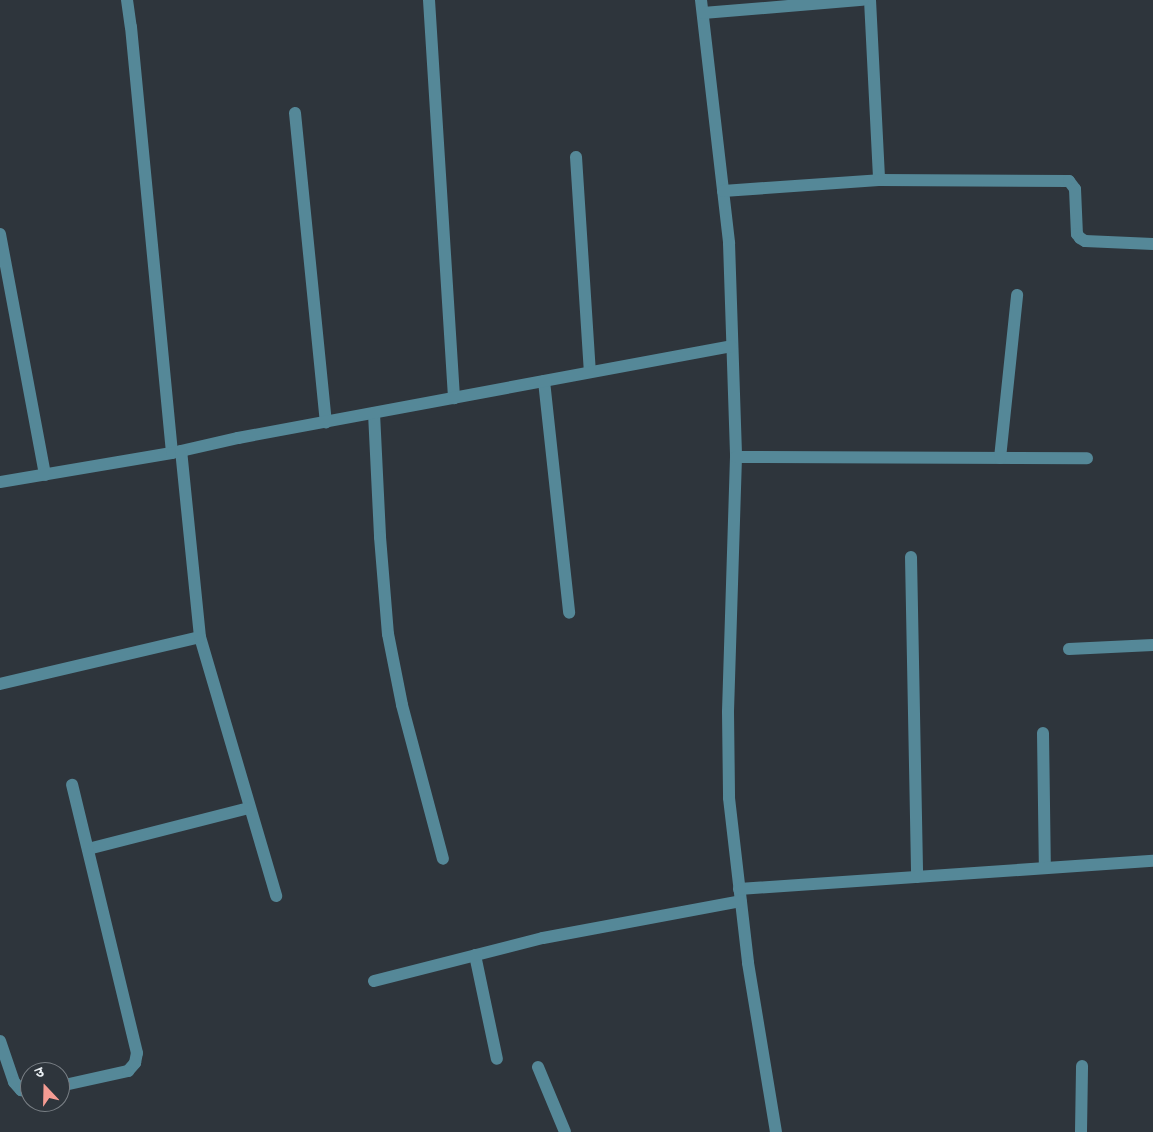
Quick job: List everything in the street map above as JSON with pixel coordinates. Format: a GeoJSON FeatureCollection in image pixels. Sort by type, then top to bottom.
{"type":"FeatureCollection","features":[{"type":"Feature","properties":{"kind":"street"},"geometry":{"type":"LineString","coordinates":[[127,0],[176,452],[200,637],[276,896]]}},
{"type":"Feature","properties":{"kind":"street"},"geometry":{"type":"LineString","coordinates":[[429,0],[454,398]]}},
{"type":"Feature","properties":{"kind":"street"},"geometry":{"type":"LineString","coordinates":[[701,0],[729,243],[736,457],[728,722],[728,798],[748,963],[776,1132]]}},
{"type":"Feature","properties":{"kind":"street"},"geometry":{"type":"LineString","coordinates":[[702,13],[862,0]]}},
{"type":"Feature","properties":{"kind":"street"},"geometry":{"type":"LineString","coordinates":[[870,0],[879,180]]}},
{"type":"Feature","properties":{"kind":"street"},"geometry":{"type":"LineString","coordinates":[[295,113],[326,422]]}},
{"type":"Feature","properties":{"kind":"street"},"geometry":{"type":"LineString","coordinates":[[576,157],[590,372]]}},
{"type":"Feature","properties":{"kind":"street"},"geometry":{"type":"LineString","coordinates":[[723,191],[879,180],[1069,182],[1075,189],[1077,234],[1080,238],[1084,240],[1153,244]]}},
{"type":"Feature","properties":{"kind":"street"},"geometry":{"type":"LineString","coordinates":[[0,234],[45,475]]}},
{"type":"Feature","properties":{"kind":"street"},"geometry":{"type":"LineString","coordinates":[[1000,458],[1017,295]]}},
{"type":"Feature","properties":{"kind":"street"},"geometry":{"type":"LineString","coordinates":[[0,482],[176,452],[732,346]]}},
{"type":"Feature","properties":{"kind":"street"},"geometry":{"type":"LineString","coordinates":[[544,381],[569,613]]}},
{"type":"Feature","properties":{"kind":"street"},"geometry":{"type":"LineString","coordinates":[[374,413],[380,537],[388,634],[402,705],[443,858]]}},
{"type":"Feature","properties":{"kind":"street"},"geometry":{"type":"LineString","coordinates":[[736,457],[1087,458]]}},
{"type":"Feature","properties":{"kind":"street"},"geometry":{"type":"LineString","coordinates":[[911,557],[917,877]]}},
{"type":"Feature","properties":{"kind":"street"},"geometry":{"type":"LineString","coordinates":[[0,684],[200,637]]}},
{"type":"Feature","properties":{"kind":"street"},"geometry":{"type":"LineString","coordinates":[[1069,648],[1153,644]]}},
{"type":"Feature","properties":{"kind":"street"},"geometry":{"type":"LineString","coordinates":[[1043,733],[1045,868]]}},
{"type":"Feature","properties":{"kind":"street"},"geometry":{"type":"LineString","coordinates":[[70,1084],[128,1071],[134,1063],[137,1052],[72,785]]}},
{"type":"Feature","properties":{"kind":"street"},"geometry":{"type":"LineString","coordinates":[[88,848],[249,808]]}},
{"type":"Feature","properties":{"kind":"street"},"geometry":{"type":"LineString","coordinates":[[374,981],[543,938],[740,895],[917,877],[1153,861]]}},
{"type":"Feature","properties":{"kind":"street"},"geometry":{"type":"LineString","coordinates":[[475,956],[497,1059]]}},
{"type":"Feature","properties":{"kind":"street"},"geometry":{"type":"LineString","coordinates":[[0,1041],[14,1082],[20,1089]]}},
{"type":"Feature","properties":{"kind":"street"},"geometry":{"type":"LineString","coordinates":[[1081,1132],[1082,1066]]}},
{"type":"Feature","properties":{"kind":"street"},"geometry":{"type":"LineString","coordinates":[[538,1067],[564,1132]]}}]}
